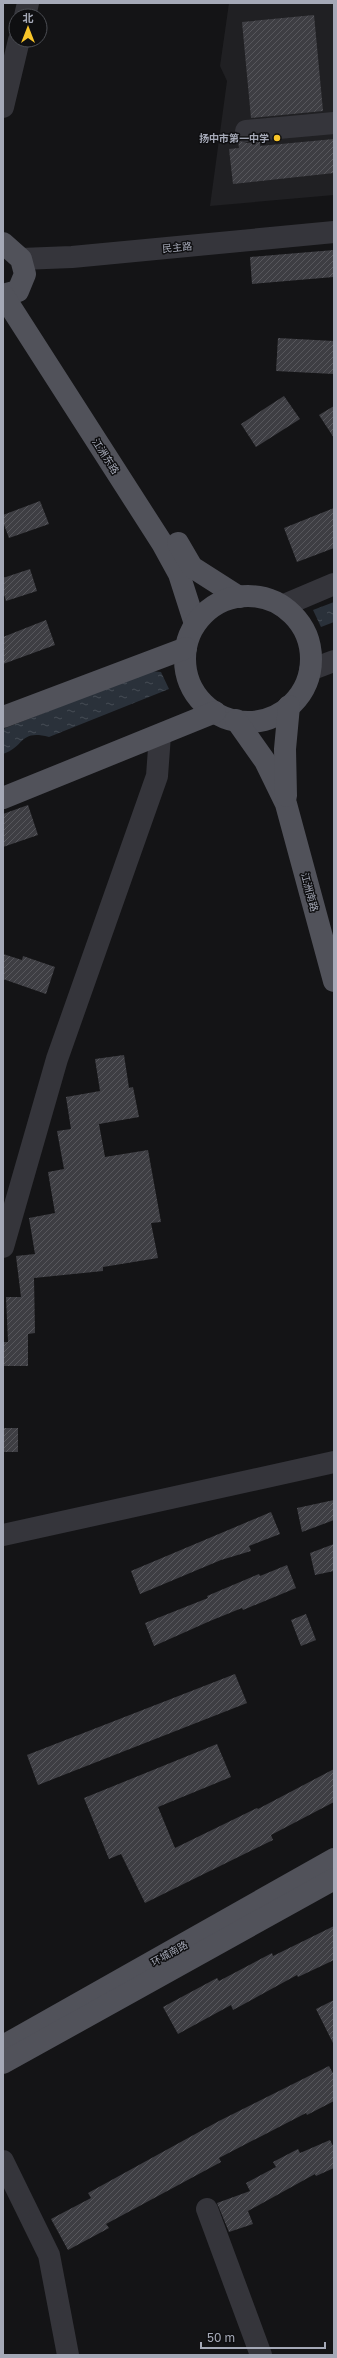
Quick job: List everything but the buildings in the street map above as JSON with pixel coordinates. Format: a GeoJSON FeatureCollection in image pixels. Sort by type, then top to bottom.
{"type":"FeatureCollection","features":[{"type":"Feature","properties":{"kind":"main road"},"geometry":{"type":"LineString","coordinates":[[3,243],[20,259],[25,274],[8,294]]}},
{"type":"Feature","properties":{"kind":"main road","name":"江洲东路"},"geometry":{"type":"LineString","coordinates":[[8,294],[192,567],[239,596]]}},
{"type":"Feature","properties":{"kind":"main road","name":"江洲东路"},"geometry":{"type":"LineString","coordinates":[[8,294],[180,574],[195,624]]}},
{"type":"Feature","properties":{"kind":"main road"},"geometry":{"type":"LineString","coordinates":[[239,596],[252,596],[268,599],[282,606],[294,616],[303,628],[308,642],[310,670],[302,690],[289,706],[264,719],[250,721],[236,720],[215,712],[206,705],[190,685],[185,667],[186,648],[195,624],[214,606],[239,596]]}},
{"type":"Feature","properties":{"kind":"main road"},"geometry":{"type":"LineString","coordinates":[[3,717],[186,648]]}},
{"type":"Feature","properties":{"kind":"main road"},"geometry":{"type":"LineString","coordinates":[[286,804],[285,749],[289,706]]}},
{"type":"Feature","properties":{"kind":"main road"},"geometry":{"type":"LineString","coordinates":[[3,798],[215,712]]}},
{"type":"Feature","properties":{"kind":"main road"},"geometry":{"type":"LineString","coordinates":[[236,720],[265,761],[286,804]]}},
{"type":"Feature","properties":{"kind":"main road","name":"江洲南路"},"geometry":{"type":"LineString","coordinates":[[286,804],[334,981]]}},
{"type":"Feature","properties":{"kind":"main road","name":"环城南路"},"geometry":{"type":"LineString","coordinates":[[3,2046],[334,1859]]}},
{"type":"Feature","properties":{"kind":"main road","name":"环城南路"},"geometry":{"type":"LineString","coordinates":[[3,2063],[334,1879]]}},
{"type":"Feature","properties":{"kind":"street"},"geometry":{"type":"LineString","coordinates":[[3,107],[17,48]]}},
{"type":"Feature","properties":{"kind":"street"},"geometry":{"type":"LineString","coordinates":[[246,132],[334,123]]}},
{"type":"Feature","properties":{"kind":"street","name":"民主路"},"geometry":{"type":"LineString","coordinates":[[20,259],[72,257],[334,232]]}},
{"type":"Feature","properties":{"kind":"street"},"geometry":{"type":"LineString","coordinates":[[282,606],[334,584]]}},
{"type":"Feature","properties":{"kind":"street"},"geometry":{"type":"LineString","coordinates":[[310,670],[334,661]]}},
{"type":"Feature","properties":{"kind":"street"},"geometry":{"type":"LineString","coordinates":[[3,1248],[57,1059],[157,776],[160,735]]}},
{"type":"Feature","properties":{"kind":"street"},"geometry":{"type":"LineString","coordinates":[[3,1535],[334,1462]]}},
{"type":"Feature","properties":{"kind":"street"},"geometry":{"type":"LineString","coordinates":[[3,2161],[49,2255],[68,2355]]}},
{"type":"Feature","properties":{"kind":"street"},"geometry":{"type":"LineString","coordinates":[[207,2209],[261,2355]]}},
{"type":"Feature","properties":{"kind":"shaded area","name":"扬中市第一中学"},"geometry":{"type":"Polygon","coordinates":[[[229,3],[334,3],[334,195],[210,206],[227,81],[220,66],[229,3]]]}},
{"type":"Feature","properties":{"kind":"water"},"geometry":{"type":"Polygon","coordinates":[[[334,602],[334,622],[321,627],[313,610],[334,602]]]}},
{"type":"Feature","properties":{"kind":"water"},"geometry":{"type":"Polygon","coordinates":[[[150,671],[161,672],[169,689],[49,737],[32,735],[27,737],[10,751],[3,754],[3,729],[150,671]]]}},
{"type":"Feature","properties":{"kind":"place","name":"扬中市第一中学"},"geometry":{"type":"Point","coordinates":[277,138]}}]}
